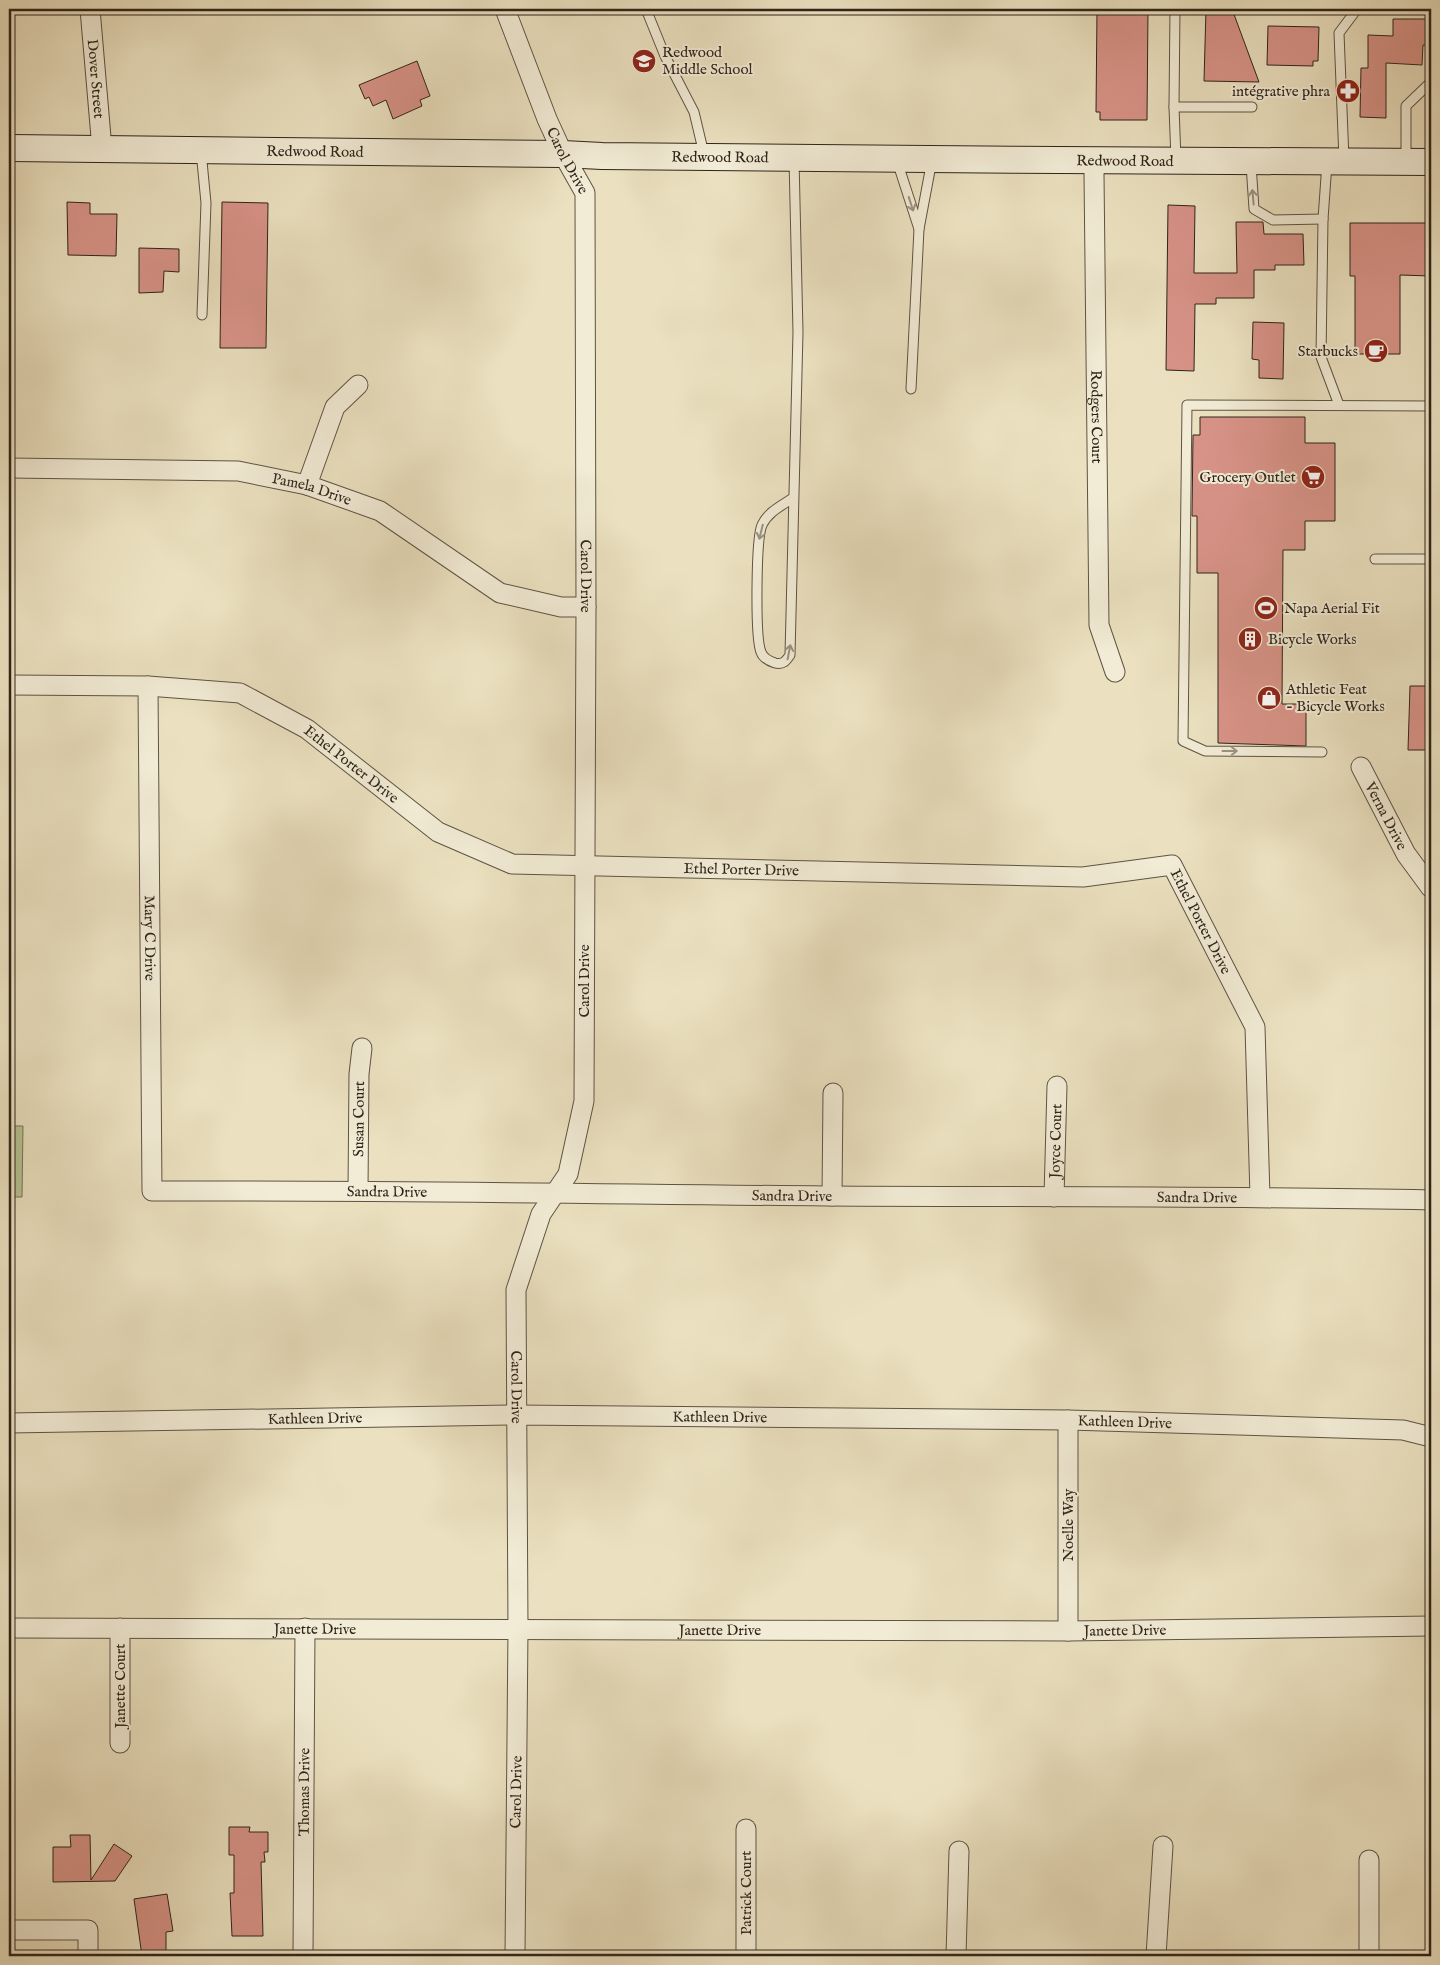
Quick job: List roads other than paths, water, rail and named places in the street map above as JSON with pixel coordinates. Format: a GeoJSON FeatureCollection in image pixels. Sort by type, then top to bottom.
{"type":"FeatureCollection","features":[{"type":"Feature","properties":{"kind":"main road","name":"Redwood Road"},"geometry":{"type":"LineString","coordinates":[[9,148],[602,156],[1335,163],[1431,162]]}},
{"type":"Feature","properties":{"kind":"street","name":"Dover Street"},"geometry":{"type":"LineString","coordinates":[[90,9],[102,149]]}},
{"type":"Feature","properties":{"kind":"street","name":"Carol Drive"},"geometry":{"type":"LineString","coordinates":[[505,9],[563,154],[585,193],[584,1101],[568,1174],[540,1214],[516,1290],[518,1628],[515,1956]]}},
{"type":"Feature","properties":{"kind":"street","name":"Rodgers Court"},"geometry":{"type":"LineString","coordinates":[[1096,160],[1094,174],[1099,625],[1115,672]]}},
{"type":"Feature","properties":{"kind":"street"},"geometry":{"type":"LineString","coordinates":[[307,485],[335,407],[358,385]]}},
{"type":"Feature","properties":{"kind":"street","name":"Pamela Drive"},"geometry":{"type":"LineString","coordinates":[[9,468],[238,471],[307,485],[380,512],[500,593],[562,607],[586,608]]}},
{"type":"Feature","properties":{"kind":"street","name":"Ethel Porter Drive"},"geometry":{"type":"LineString","coordinates":[[9,685],[148,686],[240,692],[307,728],[438,832],[512,864],[1083,877],[1172,864],[1255,1028],[1260,1197]]}},
{"type":"Feature","properties":{"kind":"street","name":"Mary C Drive"},"geometry":{"type":"LineString","coordinates":[[148,686],[152,1191]]}},
{"type":"Feature","properties":{"kind":"street","name":"Verna Drive"},"geometry":{"type":"LineString","coordinates":[[1362,767],[1406,854],[1431,888]]}},
{"type":"Feature","properties":{"kind":"street","name":"Susan Court"},"geometry":{"type":"LineString","coordinates":[[358,1190],[359,1074],[362,1048]]}},
{"type":"Feature","properties":{"kind":"street","name":"Joyce Court"},"geometry":{"type":"LineString","coordinates":[[1054,1196],[1057,1086]]}},
{"type":"Feature","properties":{"kind":"street"},"geometry":{"type":"LineString","coordinates":[[832,1196],[833,1093]]}},
{"type":"Feature","properties":{"kind":"street","name":"Sandra Drive"},"geometry":{"type":"LineString","coordinates":[[152,1191],[358,1190],[832,1196],[1260,1197],[1431,1200]]}},
{"type":"Feature","properties":{"kind":"street","name":"Kathleen Drive"},"geometry":{"type":"LineString","coordinates":[[9,1423],[516,1415],[1068,1420],[1403,1430],[1431,1437]]}},
{"type":"Feature","properties":{"kind":"street","name":"Noelle Way"},"geometry":{"type":"LineString","coordinates":[[1068,1420],[1068,1631]]}},
{"type":"Feature","properties":{"kind":"street","name":"Janette Drive"},"geometry":{"type":"LineString","coordinates":[[9,1628],[1068,1631],[1431,1626]]}},
{"type":"Feature","properties":{"kind":"street","name":"Janette Court"},"geometry":{"type":"LineString","coordinates":[[120,1628],[120,1743]]}},
{"type":"Feature","properties":{"kind":"street","name":"Thomas Drive"},"geometry":{"type":"LineString","coordinates":[[303,1956],[305,1628]]}},
{"type":"Feature","properties":{"kind":"street","name":"Patrick Court"},"geometry":{"type":"LineString","coordinates":[[746,1829],[746,1956]]}},
{"type":"Feature","properties":{"kind":"street"},"geometry":{"type":"LineString","coordinates":[[1156,1956],[1163,1846]]}},
{"type":"Feature","properties":{"kind":"street"},"geometry":{"type":"LineString","coordinates":[[956,1956],[960,1851]]}},
{"type":"Feature","properties":{"kind":"street"},"geometry":{"type":"LineString","coordinates":[[1369,1860],[1369,1956]]}},
{"type":"Feature","properties":{"kind":"street"},"geometry":{"type":"LineString","coordinates":[[9,1930],[88,1930],[88,1956]]}},
{"type":"Feature","properties":{"kind":"lane"},"geometry":{"type":"LineString","coordinates":[[646,9],[665,56],[694,112],[705,157]]}},
{"type":"Feature","properties":{"kind":"lane"},"geometry":{"type":"LineString","coordinates":[[1175,9],[1174,106],[1176,160]]}},
{"type":"Feature","properties":{"kind":"lane"},"geometry":{"type":"LineString","coordinates":[[1339,405],[1321,357],[1323,219],[1335,163],[1339,33],[1358,9]]}},
{"type":"Feature","properties":{"kind":"lane"},"geometry":{"type":"LineString","coordinates":[[1406,162],[1406,106],[1431,82]]}},
{"type":"Feature","properties":{"kind":"lane"},"geometry":{"type":"LineString","coordinates":[[1174,106],[1252,107]]}},
{"type":"Feature","properties":{"kind":"lane"},"geometry":{"type":"LineString","coordinates":[[201,151],[206,203],[202,315]]}},
{"type":"Feature","properties":{"kind":"lane"},"geometry":{"type":"LineString","coordinates":[[793,498],[767,517],[759,534],[757,634],[763,655],[767,660],[779,664],[786,662],[790,655],[798,332],[794,157]]}},
{"type":"Feature","properties":{"kind":"lane"},"geometry":{"type":"LineString","coordinates":[[896,158],[919,229]]}},
{"type":"Feature","properties":{"kind":"lane"},"geometry":{"type":"LineString","coordinates":[[911,389],[919,229],[933,158]]}},
{"type":"Feature","properties":{"kind":"lane"},"geometry":{"type":"LineString","coordinates":[[1250,161],[1254,209],[1274,220],[1323,219]]}},
{"type":"Feature","properties":{"kind":"lane"},"geometry":{"type":"LineString","coordinates":[[1322,752],[1205,751],[1183,741],[1187,405],[1431,406]]}},
{"type":"Feature","properties":{"kind":"lane"},"geometry":{"type":"LineString","coordinates":[[1375,559],[1431,559]]}},
{"type":"Feature","properties":{"kind":"place","name":"Redwood Middle School"},"geometry":{"type":"Point","coordinates":[644,61]}},
{"type":"Feature","properties":{"kind":"place","name":"intégrative phra"},"geometry":{"type":"Point","coordinates":[1348,91]}},
{"type":"Feature","properties":{"kind":"place","name":"Starbucks"},"geometry":{"type":"Point","coordinates":[1376,351]}},
{"type":"Feature","properties":{"kind":"place","name":"Grocery Outlet"},"geometry":{"type":"Point","coordinates":[1313,477]}},
{"type":"Feature","properties":{"kind":"place","name":"Napa Aerial Fit"},"geometry":{"type":"Point","coordinates":[1266,608]}},
{"type":"Feature","properties":{"kind":"place","name":"Bicycle Works"},"geometry":{"type":"Point","coordinates":[1250,639]}},
{"type":"Feature","properties":{"kind":"place","name":"Athletic Feat - Bicycle Works"},"geometry":{"type":"Point","coordinates":[1269,698]}}]}
